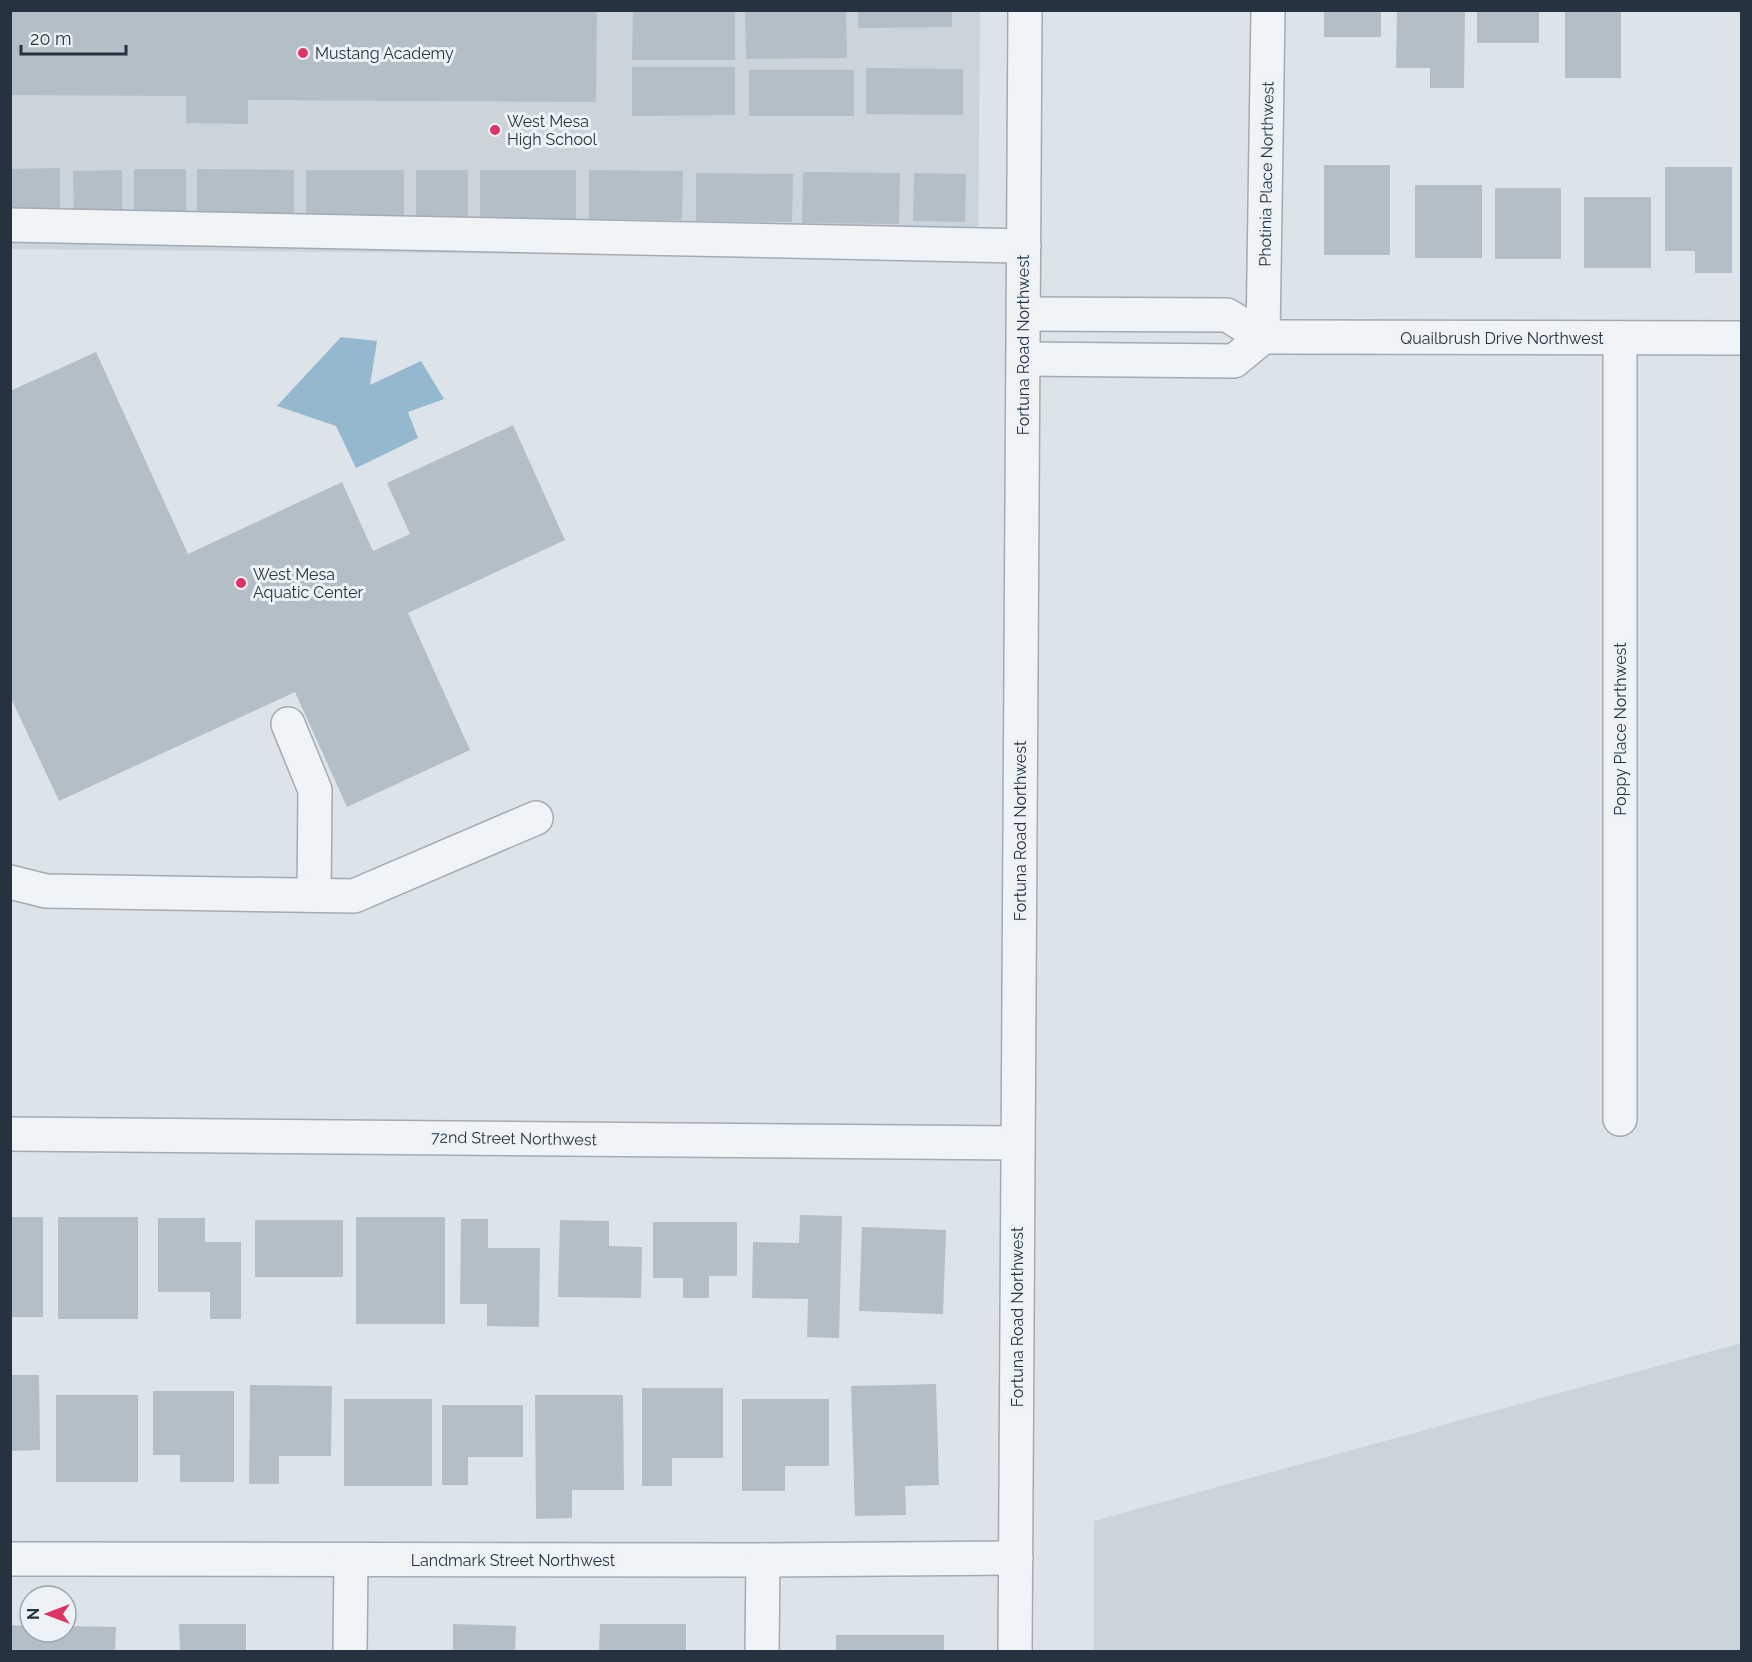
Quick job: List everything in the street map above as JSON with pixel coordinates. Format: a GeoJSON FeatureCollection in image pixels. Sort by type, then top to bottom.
{"type":"FeatureCollection","features":[{"type":"Feature","properties":{"kind":"street","name":"Fortuna Road Northwest"},"geometry":{"type":"LineString","coordinates":[[1015,1652],[1025,10]]}},
{"type":"Feature","properties":{"kind":"street","name":"Photinia Place Northwest"},"geometry":{"type":"LineString","coordinates":[[1263,337],[1268,10]]}},
{"type":"Feature","properties":{"kind":"street"},"geometry":{"type":"LineString","coordinates":[[10,225],[1024,246]]}},
{"type":"Feature","properties":{"kind":"street"},"geometry":{"type":"LineString","coordinates":[[1024,314],[1227,315],[1263,337],[1234,361],[1024,359]]}},
{"type":"Feature","properties":{"kind":"street","name":"Quailbrush Drive Northwest"},"geometry":{"type":"LineString","coordinates":[[1263,337],[1742,338]]}},
{"type":"Feature","properties":{"kind":"street","name":"Poppy Place Northwest"},"geometry":{"type":"LineString","coordinates":[[1620,338],[1620,1119]]}},
{"type":"Feature","properties":{"kind":"street"},"geometry":{"type":"LineString","coordinates":[[288,723],[315,790],[314,895]]}},
{"type":"Feature","properties":{"kind":"street"},"geometry":{"type":"LineString","coordinates":[[10,882],[46,891],[354,896],[536,818]]}},
{"type":"Feature","properties":{"kind":"street","name":"72nd Street Northwest"},"geometry":{"type":"LineString","coordinates":[[10,1134],[1018,1143]]}},
{"type":"Feature","properties":{"kind":"street","name":"Landmark Street Northwest"},"geometry":{"type":"LineString","coordinates":[[10,1559],[1016,1558]]}},
{"type":"Feature","properties":{"kind":"street"},"geometry":{"type":"LineString","coordinates":[[350,1652],[351,1560]]}},
{"type":"Feature","properties":{"kind":"street"},"geometry":{"type":"LineString","coordinates":[[762,1652],[763,1560]]}},
{"type":"Feature","properties":{"kind":"shaded area","name":"West Mesa High School"},"geometry":{"type":"Polygon","coordinates":[[[11,11],[980,11],[978,258],[11,249],[11,11]]]}},
{"type":"Feature","properties":{"kind":"shaded area"},"geometry":{"type":"Polygon","coordinates":[[[1741,1343],[1741,1651],[1094,1651],[1094,1521],[1741,1343]]]}},
{"type":"Feature","properties":{"kind":"water"},"geometry":{"type":"Polygon","coordinates":[[[341,337],[377,341],[370,385],[421,361],[444,399],[408,412],[418,438],[356,468],[336,426],[277,406],[341,337]]]}},
{"type":"Feature","properties":{"kind":"building","name":"Mustang Academy"},"geometry":{"type":"Polygon","coordinates":[[[10,10],[597,10],[596,102],[248,100],[248,124],[186,123],[186,96],[10,95],[10,10]]]}},
{"type":"Feature","properties":{"kind":"building"},"geometry":{"type":"Polygon","coordinates":[[[846,10],[847,58],[746,59],[745,11],[846,10]]]}},
{"type":"Feature","properties":{"kind":"building"},"geometry":{"type":"Polygon","coordinates":[[[858,10],[952,10],[952,27],[858,28],[858,10]]]}},
{"type":"Feature","properties":{"kind":"building"},"geometry":{"type":"Polygon","coordinates":[[[1324,10],[1381,10],[1381,37],[1324,37],[1324,10]]]}},
{"type":"Feature","properties":{"kind":"building"},"geometry":{"type":"Polygon","coordinates":[[[1397,10],[1465,10],[1464,88],[1430,88],[1430,68],[1396,68],[1397,10]]]}},
{"type":"Feature","properties":{"kind":"building"},"geometry":{"type":"Polygon","coordinates":[[[1477,10],[1539,10],[1539,43],[1477,43],[1477,10]]]}},
{"type":"Feature","properties":{"kind":"building"},"geometry":{"type":"Polygon","coordinates":[[[1565,10],[1621,10],[1621,78],[1565,78],[1565,10]]]}},
{"type":"Feature","properties":{"kind":"building"},"geometry":{"type":"Polygon","coordinates":[[[633,11],[735,12],[735,60],[632,60],[633,11]]]}},
{"type":"Feature","properties":{"kind":"building"},"geometry":{"type":"Polygon","coordinates":[[[632,67],[735,67],[735,115],[632,116],[632,67]]]}},
{"type":"Feature","properties":{"kind":"building"},"geometry":{"type":"Polygon","coordinates":[[[866,68],[963,69],[963,115],[866,114],[866,68]]]}},
{"type":"Feature","properties":{"kind":"building"},"geometry":{"type":"Polygon","coordinates":[[[749,70],[854,70],[854,116],[749,116],[749,70]]]}},
{"type":"Feature","properties":{"kind":"building"},"geometry":{"type":"Polygon","coordinates":[[[1324,165],[1390,165],[1390,255],[1324,255],[1324,165]]]}},
{"type":"Feature","properties":{"kind":"building"},"geometry":{"type":"Polygon","coordinates":[[[1665,167],[1732,167],[1732,273],[1695,273],[1695,251],[1665,251],[1665,167]]]}},
{"type":"Feature","properties":{"kind":"building"},"geometry":{"type":"Polygon","coordinates":[[[60,168],[60,217],[10,218],[10,169],[60,168]]]}},
{"type":"Feature","properties":{"kind":"building"},"geometry":{"type":"Polygon","coordinates":[[[134,169],[186,169],[186,217],[134,217],[134,169]]]}},
{"type":"Feature","properties":{"kind":"building"},"geometry":{"type":"Polygon","coordinates":[[[197,169],[294,170],[294,217],[197,217],[197,169]]]}},
{"type":"Feature","properties":{"kind":"building"},"geometry":{"type":"Polygon","coordinates":[[[122,170],[122,218],[74,219],[73,171],[122,170]]]}},
{"type":"Feature","properties":{"kind":"building"},"geometry":{"type":"Polygon","coordinates":[[[306,170],[404,170],[404,218],[306,218],[306,170]]]}},
{"type":"Feature","properties":{"kind":"building"},"geometry":{"type":"Polygon","coordinates":[[[416,170],[468,170],[468,219],[416,219],[416,170]]]}},
{"type":"Feature","properties":{"kind":"building"},"geometry":{"type":"Polygon","coordinates":[[[480,170],[576,170],[576,219],[480,219],[480,170]]]}},
{"type":"Feature","properties":{"kind":"building"},"geometry":{"type":"Polygon","coordinates":[[[589,170],[683,171],[682,220],[589,219],[589,170]]]}},
{"type":"Feature","properties":{"kind":"building"},"geometry":{"type":"Polygon","coordinates":[[[803,172],[900,173],[899,224],[802,223],[803,172]]]}},
{"type":"Feature","properties":{"kind":"building"},"geometry":{"type":"Polygon","coordinates":[[[696,173],[793,174],[792,222],[696,221],[696,173]]]}},
{"type":"Feature","properties":{"kind":"building"},"geometry":{"type":"Polygon","coordinates":[[[914,173],[966,174],[965,222],[913,221],[914,173]]]}},
{"type":"Feature","properties":{"kind":"building"},"geometry":{"type":"Polygon","coordinates":[[[1415,185],[1482,185],[1482,258],[1415,258],[1415,185]]]}},
{"type":"Feature","properties":{"kind":"building"},"geometry":{"type":"Polygon","coordinates":[[[1495,188],[1561,188],[1561,259],[1495,259],[1495,188]]]}},
{"type":"Feature","properties":{"kind":"building"},"geometry":{"type":"Polygon","coordinates":[[[1584,197],[1651,197],[1651,268],[1584,268],[1584,197]]]}},
{"type":"Feature","properties":{"kind":"building","name":"West Mesa Aquatic Center"},"geometry":{"type":"Polygon","coordinates":[[[96,352],[188,554],[342,482],[373,551],[410,534],[387,483],[513,425],[565,540],[408,613],[470,750],[347,807],[295,692],[59,801],[10,696],[10,391],[96,352]]]}},
{"type":"Feature","properties":{"kind":"building"},"geometry":{"type":"Polygon","coordinates":[[[800,1215],[842,1216],[839,1338],[807,1337],[808,1299],[752,1298],[753,1242],[799,1243],[800,1215]]]}},
{"type":"Feature","properties":{"kind":"building"},"geometry":{"type":"Polygon","coordinates":[[[10,1217],[43,1217],[43,1317],[10,1317],[10,1217]]]}},
{"type":"Feature","properties":{"kind":"building"},"geometry":{"type":"Polygon","coordinates":[[[58,1217],[138,1217],[138,1319],[58,1319],[58,1217]]]}},
{"type":"Feature","properties":{"kind":"building"},"geometry":{"type":"Polygon","coordinates":[[[356,1217],[445,1217],[445,1324],[356,1324],[356,1217]]]}},
{"type":"Feature","properties":{"kind":"building"},"geometry":{"type":"Polygon","coordinates":[[[158,1218],[205,1218],[205,1242],[241,1242],[241,1319],[210,1319],[210,1292],[158,1292],[158,1218]]]}},
{"type":"Feature","properties":{"kind":"building"},"geometry":{"type":"Polygon","coordinates":[[[461,1219],[488,1219],[488,1248],[540,1248],[539,1327],[487,1326],[487,1304],[460,1304],[461,1219]]]}},
{"type":"Feature","properties":{"kind":"building"},"geometry":{"type":"Polygon","coordinates":[[[255,1220],[343,1220],[343,1277],[255,1277],[255,1220]]]}},
{"type":"Feature","properties":{"kind":"building"},"geometry":{"type":"Polygon","coordinates":[[[560,1220],[609,1221],[609,1246],[642,1247],[641,1298],[558,1297],[560,1220]]]}},
{"type":"Feature","properties":{"kind":"building"},"geometry":{"type":"Polygon","coordinates":[[[653,1222],[737,1222],[737,1276],[709,1276],[709,1298],[683,1298],[683,1278],[653,1278],[653,1222]]]}},
{"type":"Feature","properties":{"kind":"building"},"geometry":{"type":"Polygon","coordinates":[[[862,1227],[946,1230],[943,1314],[859,1311],[862,1227]]]}},
{"type":"Feature","properties":{"kind":"building"},"geometry":{"type":"Polygon","coordinates":[[[10,1375],[39,1375],[40,1450],[10,1451],[10,1375]]]}},
{"type":"Feature","properties":{"kind":"building"},"geometry":{"type":"Polygon","coordinates":[[[936,1384],[939,1485],[905,1486],[906,1515],[855,1516],[851,1386],[936,1384]]]}},
{"type":"Feature","properties":{"kind":"building"},"geometry":{"type":"Polygon","coordinates":[[[250,1385],[332,1386],[331,1456],[279,1456],[279,1484],[249,1484],[250,1385]]]}},
{"type":"Feature","properties":{"kind":"building"},"geometry":{"type":"Polygon","coordinates":[[[642,1388],[723,1388],[723,1458],[672,1458],[672,1486],[642,1486],[642,1388]]]}},
{"type":"Feature","properties":{"kind":"building"},"geometry":{"type":"Polygon","coordinates":[[[153,1391],[234,1391],[234,1482],[180,1482],[180,1455],[153,1455],[153,1391]]]}},
{"type":"Feature","properties":{"kind":"building"},"geometry":{"type":"Polygon","coordinates":[[[56,1395],[138,1395],[138,1482],[56,1482],[56,1395]]]}},
{"type":"Feature","properties":{"kind":"building"},"geometry":{"type":"Polygon","coordinates":[[[535,1395],[623,1395],[624,1490],[572,1490],[572,1518],[536,1519],[535,1395]]]}},
{"type":"Feature","properties":{"kind":"building"},"geometry":{"type":"Polygon","coordinates":[[[344,1399],[432,1399],[432,1486],[344,1486],[344,1399]]]}},
{"type":"Feature","properties":{"kind":"building"},"geometry":{"type":"Polygon","coordinates":[[[742,1399],[829,1399],[829,1466],[785,1466],[785,1491],[742,1491],[742,1399]]]}},
{"type":"Feature","properties":{"kind":"building"},"geometry":{"type":"Polygon","coordinates":[[[442,1405],[523,1405],[523,1457],[468,1457],[468,1485],[442,1485],[442,1405]]]}},
{"type":"Feature","properties":{"kind":"building"},"geometry":{"type":"Polygon","coordinates":[[[179,1624],[246,1624],[246,1652],[180,1652],[179,1624]]]}},
{"type":"Feature","properties":{"kind":"building"},"geometry":{"type":"Polygon","coordinates":[[[453,1624],[516,1626],[515,1652],[453,1652],[453,1624]]]}},
{"type":"Feature","properties":{"kind":"building"},"geometry":{"type":"Polygon","coordinates":[[[600,1624],[686,1624],[686,1652],[599,1652],[600,1624]]]}},
{"type":"Feature","properties":{"kind":"building"},"geometry":{"type":"Polygon","coordinates":[[[10,1625],[18,1625],[18,1644],[78,1644],[78,1626],[116,1627],[115,1652],[10,1652],[10,1625]]]}},
{"type":"Feature","properties":{"kind":"building"},"geometry":{"type":"Polygon","coordinates":[[[836,1635],[944,1635],[944,1652],[836,1652],[836,1635]]]}},
{"type":"Feature","properties":{"kind":"place","name":"Mustang Academy"},"geometry":{"type":"Point","coordinates":[303,53]}},
{"type":"Feature","properties":{"kind":"place","name":"West Mesa High School"},"geometry":{"type":"Point","coordinates":[495,130]}},
{"type":"Feature","properties":{"kind":"place","name":"West Mesa Aquatic Center"},"geometry":{"type":"Point","coordinates":[241,583]}}]}
